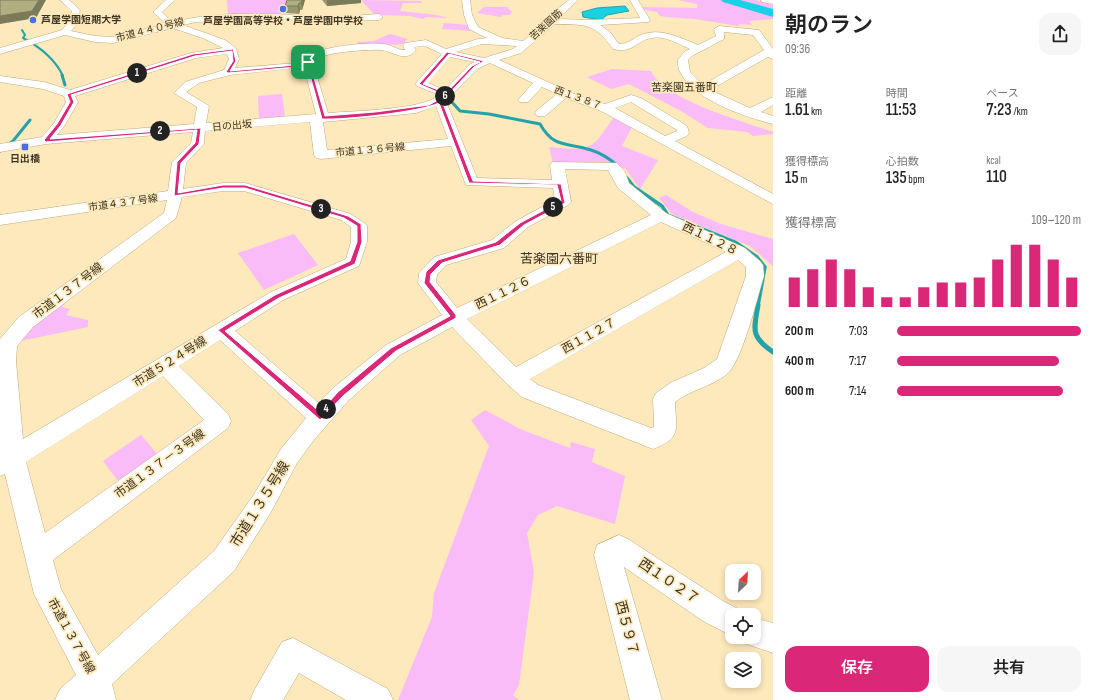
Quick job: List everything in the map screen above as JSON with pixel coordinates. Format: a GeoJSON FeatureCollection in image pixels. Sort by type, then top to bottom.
{"type":"FeatureCollection","features":[{"type":"Feature","properties":{"kind":"street"},"geometry":{"type":"LineString","coordinates":[[0,51],[32,43],[65,32],[72,24],[76,10],[73,6],[64,2],[64,0]]}},
{"type":"Feature","properties":{"kind":"street"},"geometry":{"type":"LineString","coordinates":[[171,0],[157,12],[159,15],[172,24],[187,31],[219,40],[233,50],[234,61],[228,72]]}},
{"type":"Feature","properties":{"kind":"street"},"geometry":{"type":"LineString","coordinates":[[466,0],[468,15],[474,29],[478,32],[503,41]]}},
{"type":"Feature","properties":{"kind":"street","name":"苦楽園筋"},"geometry":{"type":"LineString","coordinates":[[443,98],[473,67],[486,60],[517,51],[553,21],[554,16],[574,0]]}},
{"type":"Feature","properties":{"kind":"street"},"geometry":{"type":"LineString","coordinates":[[553,21],[591,23],[642,22],[646,20],[634,0]]}},
{"type":"Feature","properties":{"kind":"street"},"geometry":{"type":"LineString","coordinates":[[765,0],[773,2]]}},
{"type":"Feature","properties":{"kind":"street","name":"市道４４０号線"},"geometry":{"type":"LineString","coordinates":[[65,32],[95,39],[114,40],[130,37],[172,24],[206,18],[281,16],[325,19],[379,17]]}},
{"type":"Feature","properties":{"kind":"street"},"geometry":{"type":"LineString","coordinates":[[591,23],[607,34],[616,47],[628,48],[647,36],[658,35],[678,39],[682,43],[700,49]]}},
{"type":"Feature","properties":{"kind":"street"},"geometry":{"type":"LineString","coordinates":[[702,90],[769,52],[770,53],[756,32],[719,29],[721,37],[688,54],[683,60],[685,72],[702,90],[726,103],[773,120]]}},
{"type":"Feature","properties":{"kind":"street"},"geometry":{"type":"LineString","coordinates":[[524,44],[503,41],[481,41],[447,53],[421,84],[443,98],[455,142],[471,182],[559,184]]}},
{"type":"Feature","properties":{"kind":"street","name":"西１３８７"},"geometry":{"type":"LineString","coordinates":[[308,62],[317,55],[326,52],[384,47],[398,53],[407,53],[410,50],[408,45],[426,43],[447,53],[486,60],[564,94],[595,106],[605,108],[666,140],[773,200]]}},
{"type":"Feature","properties":{"kind":"street"},"geometry":{"type":"LineString","coordinates":[[0,79],[58,89],[69,94],[195,55],[233,50]]}},
{"type":"Feature","properties":{"kind":"street"},"geometry":{"type":"LineString","coordinates":[[228,72],[297,66],[308,62]]}},
{"type":"Feature","properties":{"kind":"street","name":"市道１３６号線"},"geometry":{"type":"LineString","coordinates":[[308,62],[320,118],[321,155],[455,142]]}},
{"type":"Feature","properties":{"kind":"street","name":"市道１３７号線"},"geometry":{"type":"LineString","coordinates":[[98,689],[48,594],[38,554],[6,462],[7,344],[26,322],[171,215],[179,162],[197,144],[202,106],[198,102],[180,93],[182,89],[190,83],[228,72]]}},
{"type":"Feature","properties":{"kind":"street"},"geometry":{"type":"LineString","coordinates":[[5,91],[21,82]]}},
{"type":"Feature","properties":{"kind":"street"},"geometry":{"type":"LineString","coordinates":[[524,100],[539,83]]}},
{"type":"Feature","properties":{"kind":"street"},"geometry":{"type":"LineString","coordinates":[[46,140],[59,125],[72,102],[69,94]]}},
{"type":"Feature","properties":{"kind":"street"},"geometry":{"type":"LineString","coordinates":[[542,113],[564,94]]}},
{"type":"Feature","properties":{"kind":"street","name":"日の出坂"},"geometry":{"type":"LineString","coordinates":[[0,148],[46,140],[416,109],[443,98]]}},
{"type":"Feature","properties":{"kind":"street"},"geometry":{"type":"LineString","coordinates":[[605,108],[631,98],[637,100],[683,129],[683,133],[666,140]]}},
{"type":"Feature","properties":{"kind":"street"},"geometry":{"type":"LineString","coordinates":[[752,113],[773,100]]}},
{"type":"Feature","properties":{"kind":"street","name":"西１１２８"},"geometry":{"type":"LineString","coordinates":[[454,317],[427,283],[428,273],[440,261],[498,244],[522,224],[563,202],[556,165],[612,166],[618,172],[623,185],[661,216],[739,252],[754,265],[755,276],[726,363],[719,371],[674,390],[664,399],[665,432],[653,439],[530,392],[514,378]]}},
{"type":"Feature","properties":{"kind":"street","name":"市道４３７号線"},"geometry":{"type":"LineString","coordinates":[[0,220],[223,187],[245,187],[346,217],[359,225]]}},
{"type":"Feature","properties":{"kind":"street","name":"西１１２６"},"geometry":{"type":"LineString","coordinates":[[454,317],[661,216]]}},
{"type":"Feature","properties":{"kind":"street","name":"市道５２４号線"},"geometry":{"type":"LineString","coordinates":[[6,462],[277,296],[353,262],[359,242],[359,225]]}},
{"type":"Feature","properties":{"kind":"street","name":"西１１２７"},"geometry":{"type":"LineString","coordinates":[[514,378],[739,252]]}},
{"type":"Feature","properties":{"kind":"street"},"geometry":{"type":"LineString","coordinates":[[454,317],[514,378]]}},
{"type":"Feature","properties":{"kind":"street","name":"市道１３５号線"},"geometry":{"type":"LineString","coordinates":[[71,700],[98,689],[224,561],[262,504],[289,456],[305,434],[340,394],[393,350],[454,317]]}},
{"type":"Feature","properties":{"kind":"street"},"geometry":{"type":"LineString","coordinates":[[221,330],[320,416]]}},
{"type":"Feature","properties":{"kind":"street","name":"市道１３７－３号線"},"geometry":{"type":"LineString","coordinates":[[38,554],[220,421],[165,365]]}},
{"type":"Feature","properties":{"kind":"street","name":"西１０２７"},"geometry":{"type":"LineString","coordinates":[[607,555],[619,548],[713,611],[725,617]]}},
{"type":"Feature","properties":{"kind":"street","name":"西５９７"},"geometry":{"type":"LineString","coordinates":[[607,555],[646,700]]}},
{"type":"Feature","properties":{"kind":"street"},"geometry":{"type":"LineString","coordinates":[[761,635],[773,638]]}},
{"type":"Feature","properties":{"kind":"street"},"geometry":{"type":"LineString","coordinates":[[266,700],[293,653],[377,700]]}},
{"type":"Feature","properties":{"kind":"shaded area"},"geometry":{"type":"Polygon","coordinates":[[[227,0],[288,0],[283,14],[228,15],[227,0]]]}},
{"type":"Feature","properties":{"kind":"shaded area"},"geometry":{"type":"Polygon","coordinates":[[[361,0],[421,1],[422,3],[403,3],[400,11],[437,15],[448,18],[426,17],[423,19],[410,16],[375,15],[361,0]]]}},
{"type":"Feature","properties":{"kind":"shaded area"},"geometry":{"type":"Polygon","coordinates":[[[678,0],[755,0],[773,5],[773,19],[749,21],[752,25],[740,24],[738,26],[695,19],[660,16],[657,12],[645,10],[642,7],[697,8],[697,4],[678,0]]]}},
{"type":"Feature","properties":{"kind":"shaded area"},"geometry":{"type":"Polygon","coordinates":[[[484,7],[507,7],[512,12],[510,15],[503,15],[501,17],[477,13],[484,7]]]}},
{"type":"Feature","properties":{"kind":"shaded area"},"geometry":{"type":"Polygon","coordinates":[[[444,23],[469,25],[472,31],[442,29],[444,23]]]}},
{"type":"Feature","properties":{"kind":"shaded area"},"geometry":{"type":"Polygon","coordinates":[[[390,34],[408,39],[405,41],[405,44],[359,47],[357,42],[374,41],[390,34]]]}},
{"type":"Feature","properties":{"kind":"shaded area"},"geometry":{"type":"Polygon","coordinates":[[[612,69],[651,71],[658,81],[671,91],[687,100],[725,116],[773,132],[773,134],[753,136],[747,132],[708,128],[681,111],[629,84],[611,89],[587,77],[612,69]]]}},
{"type":"Feature","properties":{"kind":"shaded area"},"geometry":{"type":"Polygon","coordinates":[[[282,94],[285,117],[259,119],[258,96],[282,94]]]}},
{"type":"Feature","properties":{"kind":"shaded area"},"geometry":{"type":"Polygon","coordinates":[[[614,117],[632,127],[622,146],[658,160],[640,189],[626,169],[608,162],[553,163],[549,147],[574,149],[589,146],[600,137],[614,117]]]}},
{"type":"Feature","properties":{"kind":"shaded area"},"geometry":{"type":"Polygon","coordinates":[[[666,195],[693,212],[721,224],[773,239],[773,266],[750,246],[672,214],[659,198],[666,195]]]}},
{"type":"Feature","properties":{"kind":"shaded area"},"geometry":{"type":"Polygon","coordinates":[[[294,234],[318,265],[264,290],[238,253],[294,234]]]}},
{"type":"Feature","properties":{"kind":"shaded area"},"geometry":{"type":"Polygon","coordinates":[[[67,300],[62,307],[70,309],[66,315],[88,320],[88,327],[16,342],[21,335],[67,300]]]}},
{"type":"Feature","properties":{"kind":"shaded area"},"geometry":{"type":"Polygon","coordinates":[[[485,410],[520,429],[570,448],[571,442],[595,449],[592,462],[625,476],[615,524],[557,506],[538,515],[527,533],[534,572],[519,685],[513,695],[519,700],[398,700],[432,617],[434,593],[489,446],[471,420],[485,410]]]}},
{"type":"Feature","properties":{"kind":"shaded area"},"geometry":{"type":"Polygon","coordinates":[[[141,435],[157,454],[118,481],[103,461],[141,435]]]}},
{"type":"Feature","properties":{"kind":"water"},"geometry":{"type":"Polygon","coordinates":[[[625,6],[629,11],[607,15],[601,20],[583,17],[582,12],[597,8],[625,6]]]}},
{"type":"Feature","properties":{"kind":"building"},"geometry":{"type":"Polygon","coordinates":[[[0,0],[39,0],[32,11],[0,16],[0,0]]]}},
{"type":"Feature","properties":{"kind":"building"},"geometry":{"type":"Polygon","coordinates":[[[287,0],[302,0],[298,6],[285,6],[287,0]]]}},
{"type":"Feature","properties":{"kind":"waterway"},"geometry":{"type":"LineString","coordinates":[[727,0],[773,13]]}},
{"type":"Feature","properties":{"kind":"waterway"},"geometry":{"type":"LineString","coordinates":[[22,30],[25,35],[23,38],[46,54],[56,64],[63,76]]}},
{"type":"Feature","properties":{"kind":"waterway"},"geometry":{"type":"LineString","coordinates":[[62,75],[65,85]]}},
{"type":"Feature","properties":{"kind":"waterway"},"geometry":{"type":"LineString","coordinates":[[450,100],[460,111],[489,114],[540,124],[545,132],[556,141],[595,151],[605,156],[618,166]]}},
{"type":"Feature","properties":{"kind":"waterway"},"geometry":{"type":"LineString","coordinates":[[0,151],[13,141],[30,120]]}},
{"type":"Feature","properties":{"kind":"waterway"},"geometry":{"type":"LineString","coordinates":[[627,178],[634,187],[662,206],[668,215],[735,242],[757,257],[765,267],[758,306]]}},
{"type":"Feature","properties":{"kind":"waterway"},"geometry":{"type":"LineString","coordinates":[[758,305],[755,321],[755,332],[760,341],[773,352]]}},
{"type":"Feature","properties":{"kind":"place","name":"芦屋学園高等学校・芦屋学園中学校"},"geometry":{"type":"Point","coordinates":[283,9]}},
{"type":"Feature","properties":{"kind":"place","name":"芦屋学園短期大学"},"geometry":{"type":"Point","coordinates":[33,20]}},
{"type":"Feature","properties":{"kind":"place","name":"日出橋"},"geometry":{"type":"Point","coordinates":[25,147]}},
{"type":"Feature","properties":{"kind":"district","name":"苦楽園五番町"},"geometry":{"type":"Point","coordinates":[684,87]}},
{"type":"Feature","properties":{"kind":"district","name":"苦楽園六番町"},"geometry":{"type":"Point","coordinates":[559,259]}},
{"type":"Feature","properties":{"kind":"route"},"geometry":{"type":"LineString","coordinates":[[308,62],[297,66],[228,72],[234,61],[233,50],[195,55],[69,94],[72,102],[59,125],[46,140],[200,128],[197,144],[194,149],[179,162],[175,195],[223,187],[245,187],[346,217],[359,225],[359,242],[353,262],[323,274],[277,296],[221,330],[320,416],[340,394],[393,350],[454,317],[427,283],[428,273],[440,261],[498,244],[522,224],[563,202],[559,184],[471,182],[440,101],[473,67],[483,61],[448,53],[443,57],[421,84],[446,94],[440,101],[430,106],[375,114],[323,118],[311,67],[308,62]]}}]}
